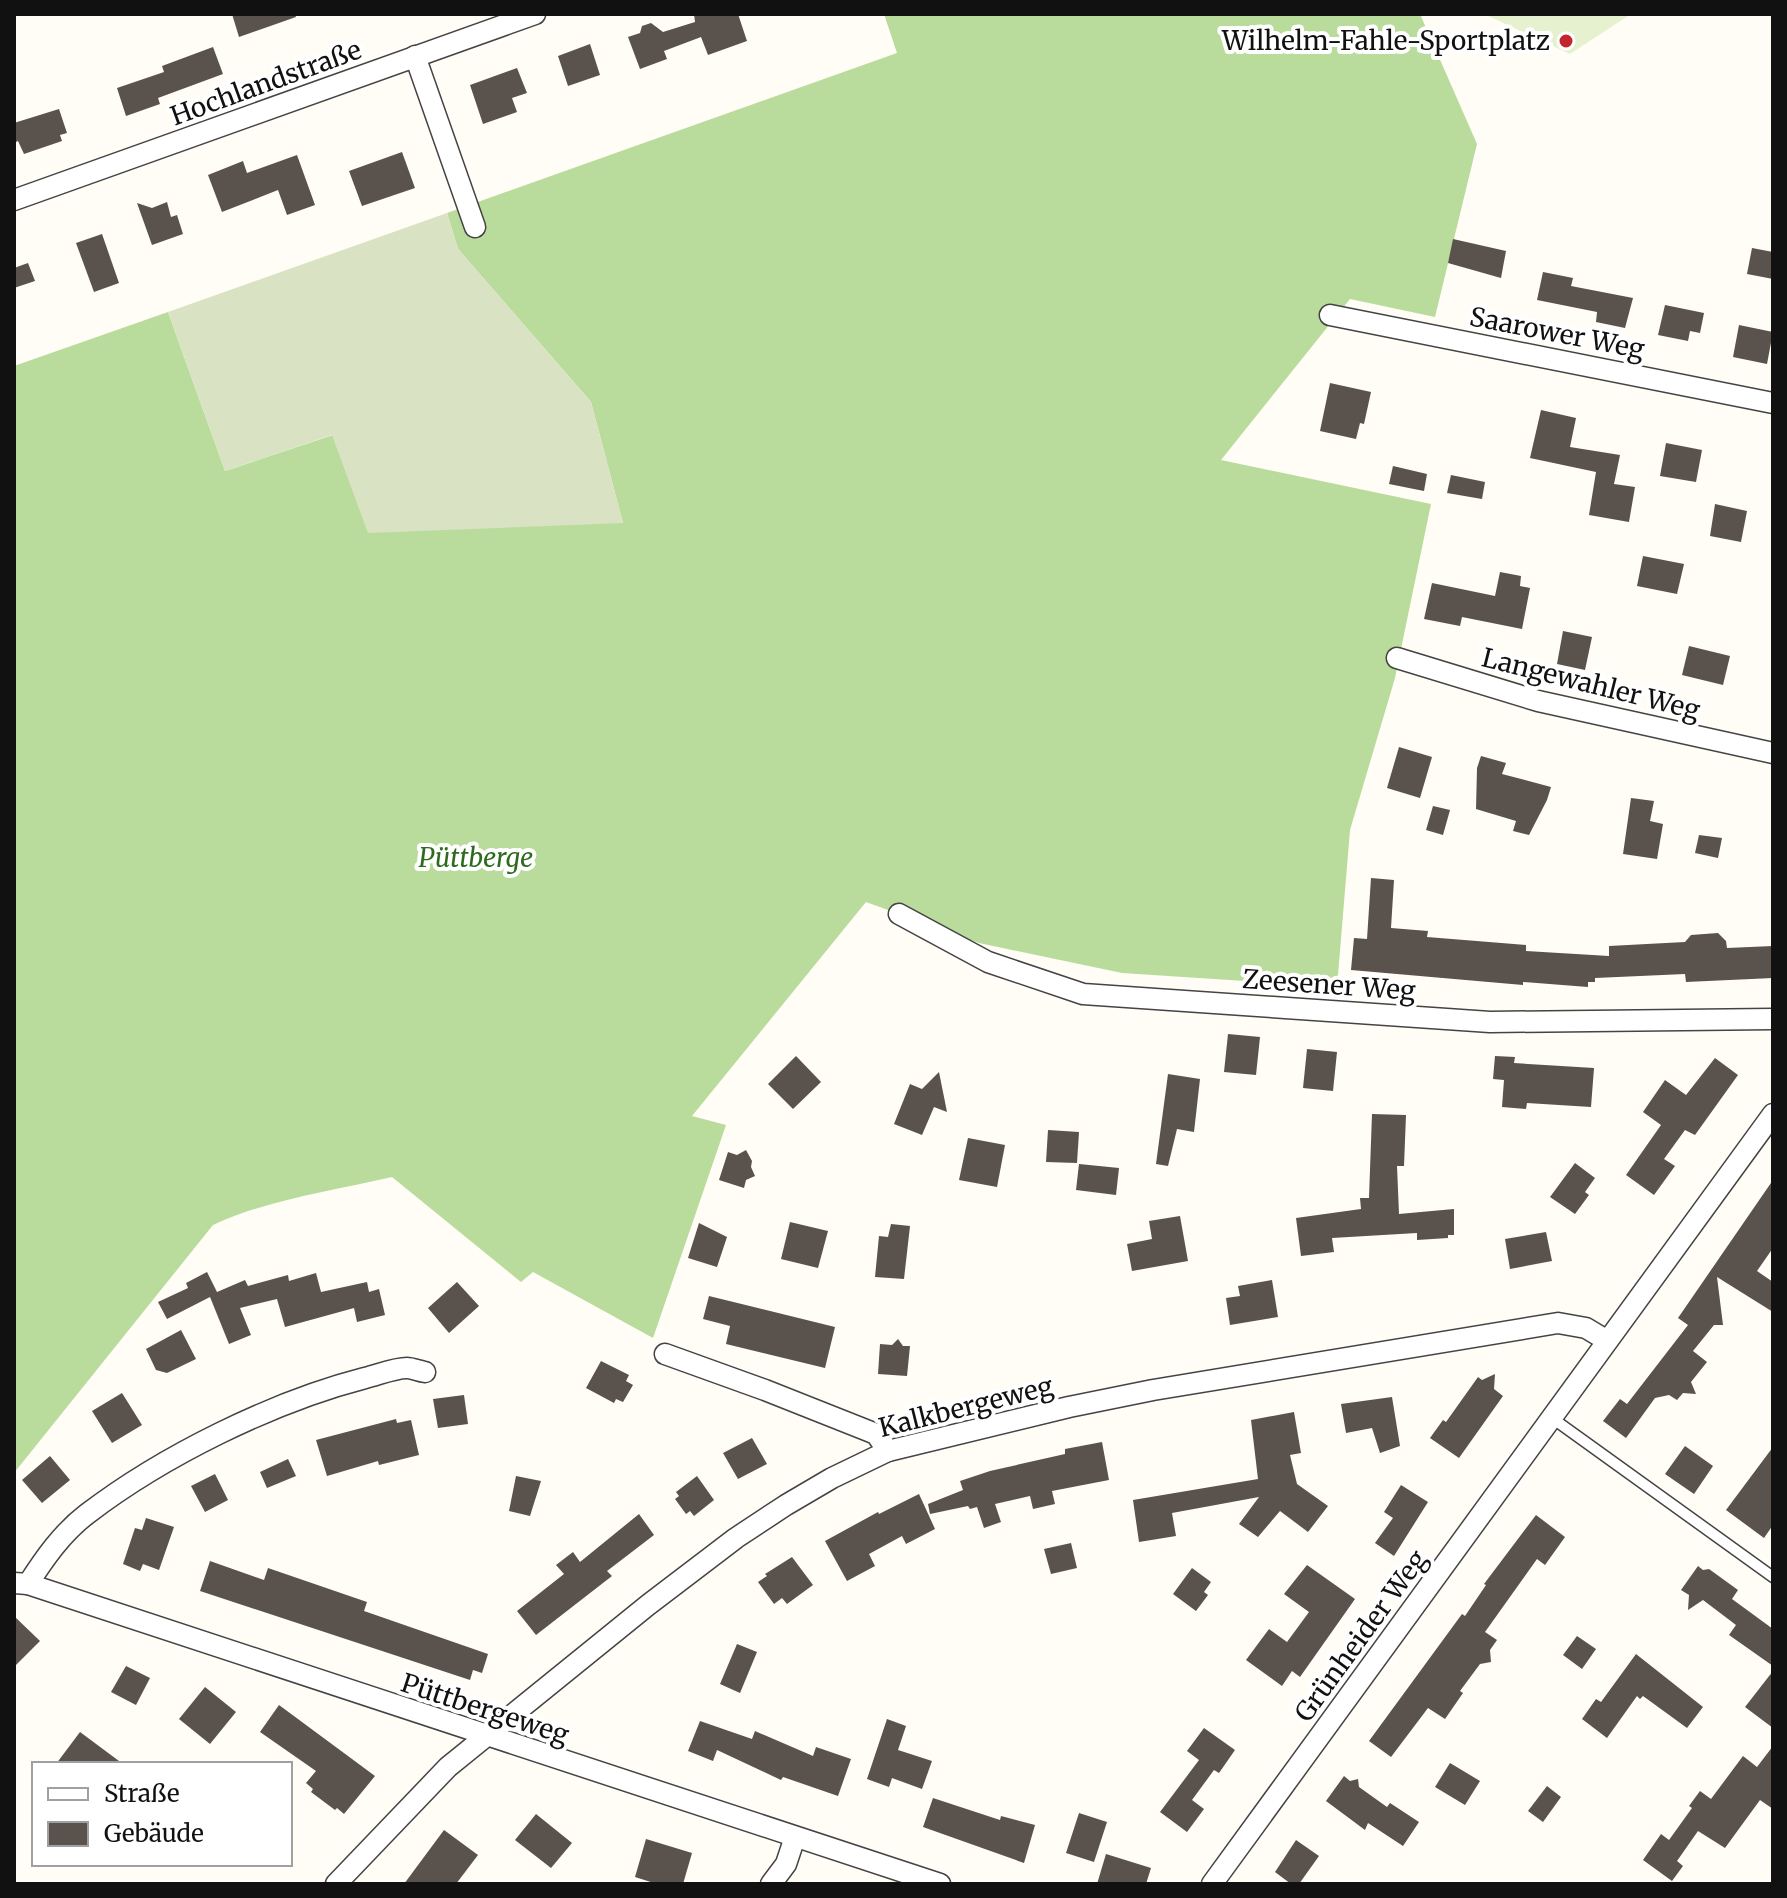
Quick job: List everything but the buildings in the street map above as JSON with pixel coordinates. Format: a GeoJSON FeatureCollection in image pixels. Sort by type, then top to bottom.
{"type":"FeatureCollection","features":[{"type":"Feature","properties":{"kind":"street","name":"Hochlandstraße"},"geometry":{"type":"LineString","coordinates":[[14,200],[535,14]]}},
{"type":"Feature","properties":{"kind":"street"},"geometry":{"type":"LineString","coordinates":[[415,56],[475,227]]}},
{"type":"Feature","properties":{"kind":"street","name":"Saarower Weg"},"geometry":{"type":"LineString","coordinates":[[1330,315],[1773,403]]}},
{"type":"Feature","properties":{"kind":"street","name":"Langewahler Weg"},"geometry":{"type":"LineString","coordinates":[[1397,658],[1538,701],[1773,753]]}},
{"type":"Feature","properties":{"kind":"street","name":"Zeesener Weg"},"geometry":{"type":"LineString","coordinates":[[899,914],[988,962],[1083,994],[1490,1022],[1772,1022]]}},
{"type":"Feature","properties":{"kind":"street","name":"Grünheider Weg"},"geometry":{"type":"LineString","coordinates":[[1212,1884],[1773,1114]]}},
{"type":"Feature","properties":{"kind":"street","name":"Kalkbergeweg"},"geometry":{"type":"LineString","coordinates":[[336,1884],[448,1767],[648,1605],[736,1538],[832,1478],[888,1451],[1153,1390],[1558,1323],[1586,1328],[1606,1340]]}},
{"type":"Feature","properties":{"kind":"street"},"geometry":{"type":"LineString","coordinates":[[665,1354],[876,1434],[888,1451]]}},
{"type":"Feature","properties":{"kind":"street"},"geometry":{"type":"LineString","coordinates":[[21,1584],[85,1515],[140,1478],[200,1444],[258,1416],[340,1386],[406,1368],[425,1372]]}},
{"type":"Feature","properties":{"kind":"street","name":"Püttbergeweg"},"geometry":{"type":"LineString","coordinates":[[21,1584],[940,1884]]}},
{"type":"Feature","properties":{"kind":"street"},"geometry":{"type":"LineString","coordinates":[[771,1884],[786,1864],[795,1837]]}},
{"type":"Feature","properties":{"kind":"lane"},"geometry":{"type":"LineString","coordinates":[[1552,1418],[1773,1577]]}},
{"type":"Feature","properties":{"kind":"green space","name":"Püttberge"},"geometry":{"type":"Polygon","coordinates":[[[884,14],[1420,14],[1477,144],[1435,317],[1350,299],[1221,460],[1431,504],[1395,678],[1350,830],[1337,987],[1122,973],[979,943],[866,902],[692,1116],[726,1125],[653,1338],[533,1272],[521,1282],[392,1177],[256,1208],[213,1225],[14,1473],[14,366],[168,312],[225,471],[333,435],[623,523],[591,402],[458,249],[447,213],[897,53],[884,14]]]}},
{"type":"Feature","properties":{"kind":"green space","name":"Wilhelm-Fahle-Sportplatz"},"geometry":{"type":"Polygon","coordinates":[[[1484,14],[1631,14],[1570,54],[1484,14]]]}},
{"type":"Feature","properties":{"kind":"green space"},"geometry":{"type":"Polygon","coordinates":[[[447,213],[458,249],[591,402],[623,523],[368,533],[332,435],[225,471],[168,312],[447,213]]]}},
{"type":"Feature","properties":{"kind":"place","name":"Wilhelm-Fahle-Sportplatz"},"geometry":{"type":"Point","coordinates":[1566,41]}}]}
